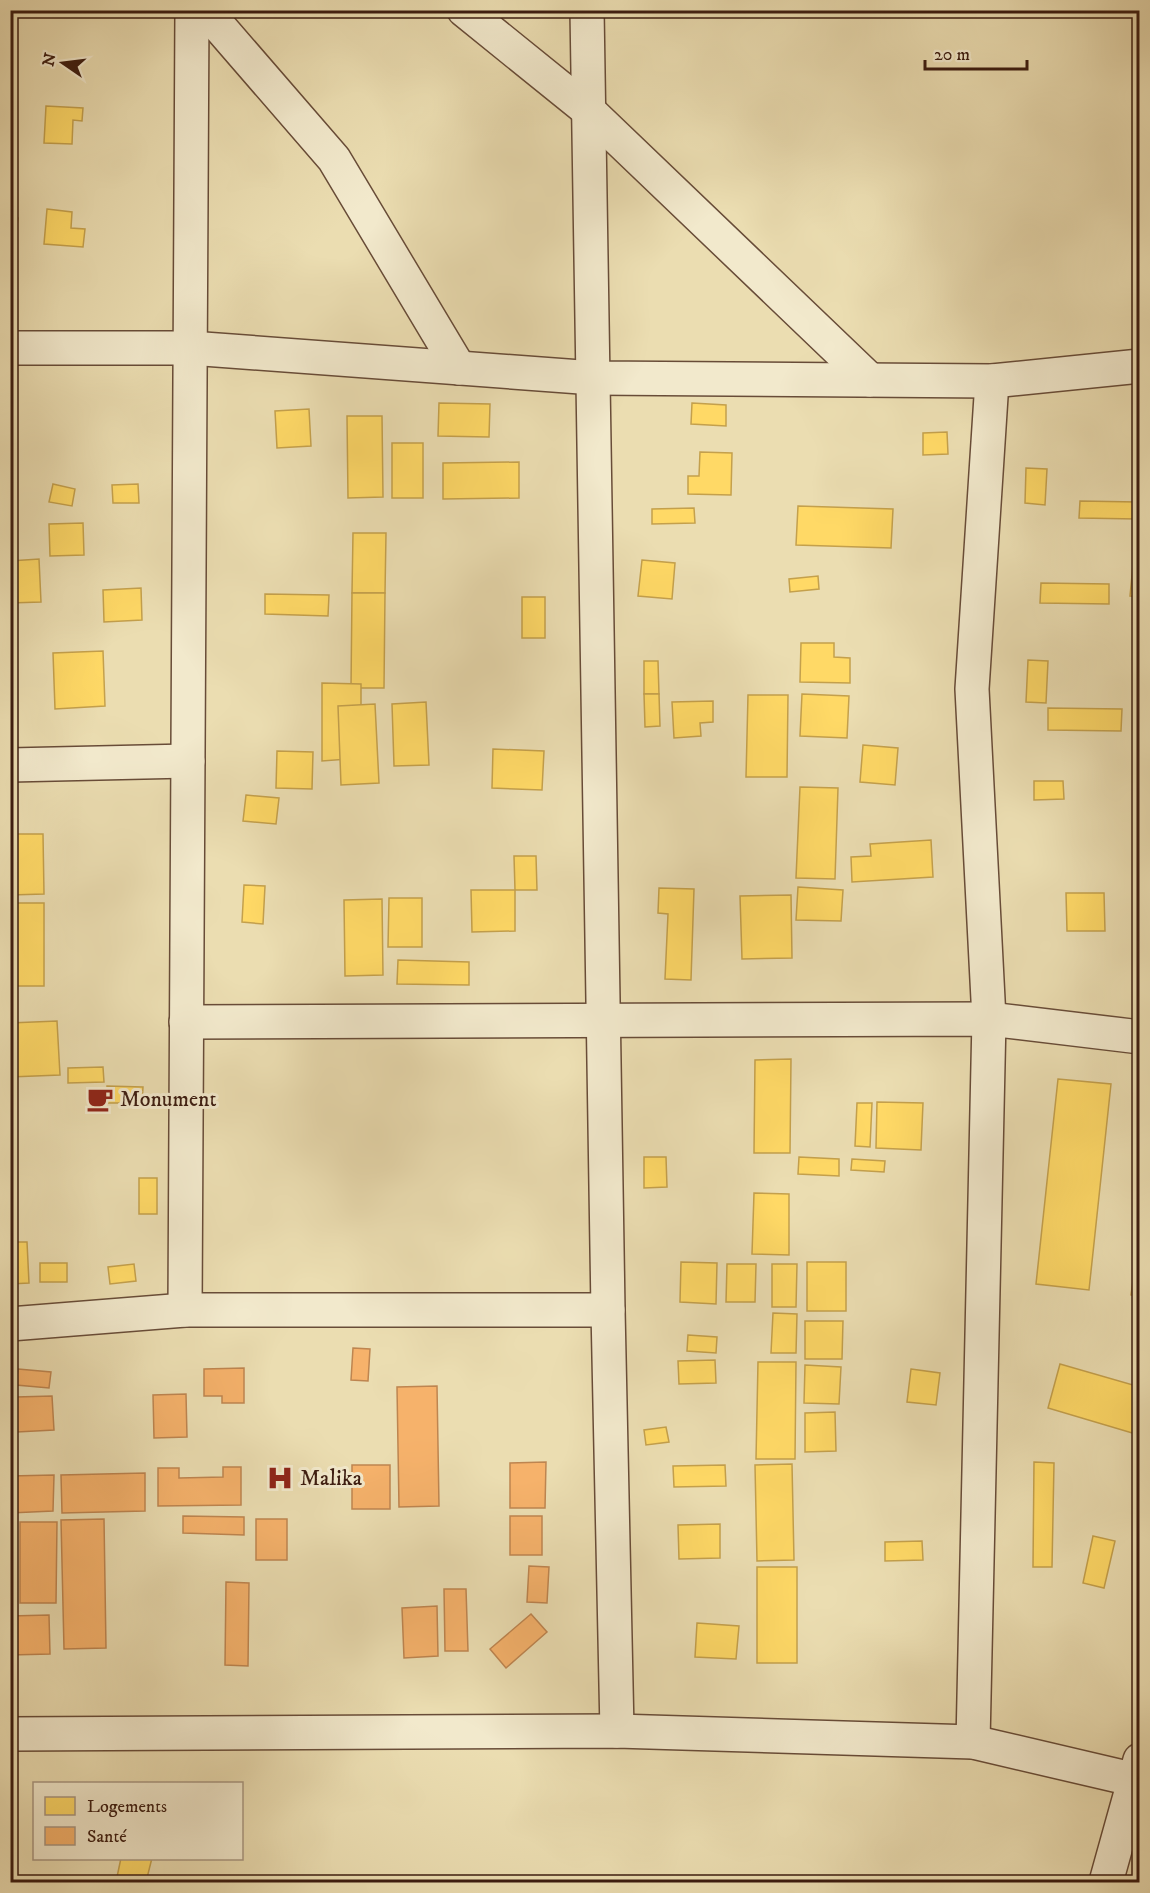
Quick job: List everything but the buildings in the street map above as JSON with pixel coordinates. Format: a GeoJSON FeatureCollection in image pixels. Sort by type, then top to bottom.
{"type":"FeatureCollection","features":[{"type":"Feature","properties":{"kind":"street"},"geometry":{"type":"LineString","coordinates":[[185,1310],[192,10]]}},
{"type":"Feature","properties":{"kind":"street"},"geometry":{"type":"LineString","coordinates":[[206,10],[334,159],[459,368]]}},
{"type":"Feature","properties":{"kind":"street"},"geometry":{"type":"LineString","coordinates":[[464,10],[589,111],[870,380]]}},
{"type":"Feature","properties":{"kind":"street"},"geometry":{"type":"LineString","coordinates":[[587,10],[617,1731]]}},
{"type":"Feature","properties":{"kind":"street"},"geometry":{"type":"LineString","coordinates":[[10,348],[190,348],[594,378],[992,381],[1140,366]]}},
{"type":"Feature","properties":{"kind":"street"},"geometry":{"type":"LineString","coordinates":[[973,1742],[989,1019],[972,689],[992,381]]}},
{"type":"Feature","properties":{"kind":"street"},"geometry":{"type":"LineString","coordinates":[[10,765],[188,761]]}},
{"type":"Feature","properties":{"kind":"street"},"geometry":{"type":"LineString","coordinates":[[186,1022],[989,1019],[1140,1037]]}},
{"type":"Feature","properties":{"kind":"street"},"geometry":{"type":"LineString","coordinates":[[10,1324],[185,1310],[608,1310]]}},
{"type":"Feature","properties":{"kind":"street"},"geometry":{"type":"LineString","coordinates":[[10,1734],[617,1731],[973,1742],[1138,1774],[1106,1882]]}},
{"type":"Feature","properties":{"kind":"place","name":"Monument"},"geometry":{"type":"Point","coordinates":[100,1099]}},
{"type":"Feature","properties":{"kind":"place","name":"Malika"},"geometry":{"type":"Point","coordinates":[280,1478]}}]}
